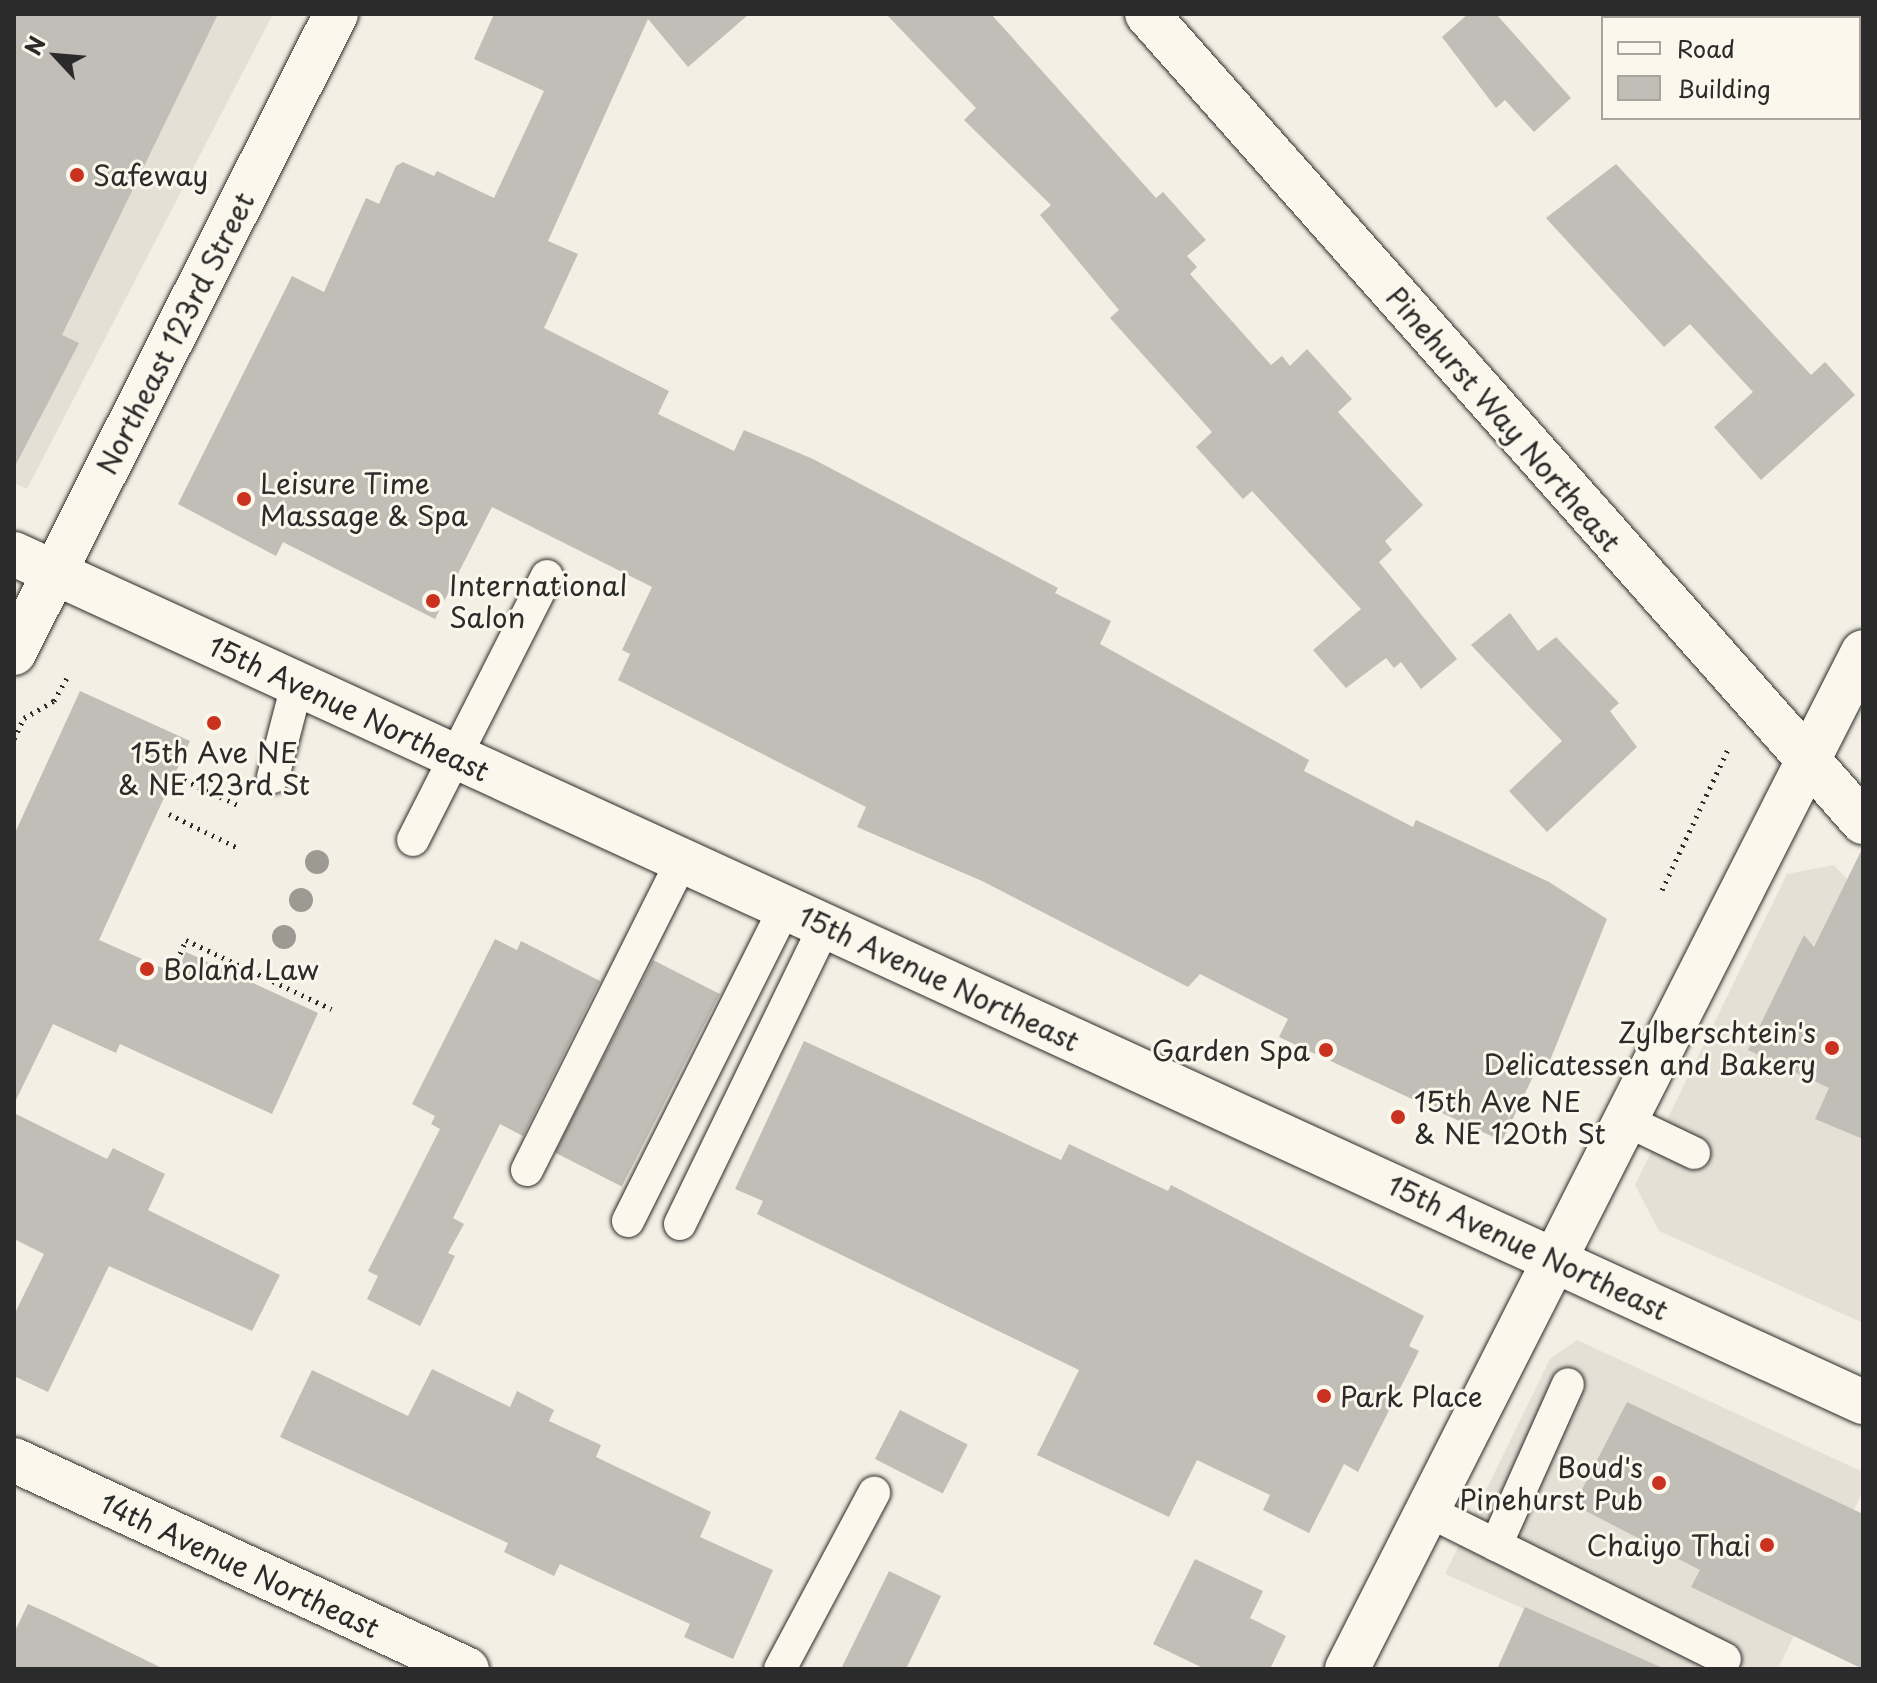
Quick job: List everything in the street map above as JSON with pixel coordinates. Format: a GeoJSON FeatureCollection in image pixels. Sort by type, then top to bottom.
{"type":"FeatureCollection","features":[{"type":"Feature","properties":{"kind":"street","name":"Northeast 123rd Street"},"geometry":{"type":"LineString","coordinates":[[14,653],[336,14]]}},
{"type":"Feature","properties":{"kind":"street","name":"Pinehurst Way Northeast"},"geometry":{"type":"LineString","coordinates":[[1147,14],[1805,761],[1863,822]]}},
{"type":"Feature","properties":{"kind":"street","name":"15th Avenue Northeast"},"geometry":{"type":"LineString","coordinates":[[14,554],[1863,1402]]}},
{"type":"Feature","properties":{"kind":"street"},"geometry":{"type":"LineString","coordinates":[[1347,1669],[1621,1118],[1863,652]]}},
{"type":"Feature","properties":{"kind":"street","name":"14th Avenue Northeast"},"geometry":{"type":"LineString","coordinates":[[14,1460],[467,1669]]}},
{"type":"Feature","properties":{"kind":"lane"},"geometry":{"type":"LineString","coordinates":[[413,840],[547,576]]}},
{"type":"Feature","properties":{"kind":"lane"},"geometry":{"type":"LineString","coordinates":[[273,777],[297,685]]}},
{"type":"Feature","properties":{"kind":"lane"},"geometry":{"type":"LineString","coordinates":[[527,1170],[682,860]]}},
{"type":"Feature","properties":{"kind":"lane"},"geometry":{"type":"LineString","coordinates":[[628,1221],[785,907]]}},
{"type":"Feature","properties":{"kind":"lane"},"geometry":{"type":"LineString","coordinates":[[680,1224],[825,925]]}},
{"type":"Feature","properties":{"kind":"lane"},"geometry":{"type":"LineString","coordinates":[[1621,1118],[1694,1153]]}},
{"type":"Feature","properties":{"kind":"lane"},"geometry":{"type":"LineString","coordinates":[[1496,1545],[1568,1384]]}},
{"type":"Feature","properties":{"kind":"lane"},"geometry":{"type":"LineString","coordinates":[[780,1669],[874,1493]]}},
{"type":"Feature","properties":{"kind":"lane"},"geometry":{"type":"LineString","coordinates":[[1426,1510],[1725,1659]]}},
{"type":"Feature","properties":{"kind":"path"},"geometry":{"type":"LineString","coordinates":[[14,739],[24,718],[54,701],[67,678]]}},
{"type":"Feature","properties":{"kind":"path"},"geometry":{"type":"LineString","coordinates":[[1662,890],[1717,766],[1735,742]]}},
{"type":"Feature","properties":{"kind":"path"},"geometry":{"type":"LineString","coordinates":[[184,780],[232,803]]}},
{"type":"Feature","properties":{"kind":"path"},"geometry":{"type":"LineString","coordinates":[[169,814],[240,849]]}},
{"type":"Feature","properties":{"kind":"path"},"geometry":{"type":"LineString","coordinates":[[177,961],[186,940],[331,1009]]}},
{"type":"Feature","properties":{"kind":"shaded area","name":"Safeway"},"geometry":{"type":"Polygon","coordinates":[[[14,14],[273,14],[27,489],[14,483],[14,14]]]}},
{"type":"Feature","properties":{"kind":"shaded area"},"geometry":{"type":"Polygon","coordinates":[[[1834,865],[1863,896],[1863,1323],[1659,1231],[1635,1185],[1787,874],[1834,865]]]}},
{"type":"Feature","properties":{"kind":"shaded area"},"geometry":{"type":"Polygon","coordinates":[[[1577,1340],[1863,1472],[1863,1491],[1778,1669],[1660,1669],[1445,1574],[1550,1359],[1577,1340]]]}},
{"type":"Feature","properties":{"kind":"building","name":"Safeway"},"geometry":{"type":"Polygon","coordinates":[[[14,14],[218,14],[62,335],[79,343],[14,468],[14,14]]]}},
{"type":"Feature","properties":{"kind":"building"},"geometry":{"type":"Polygon","coordinates":[[[494,14],[749,14],[688,67],[648,19],[548,241],[578,254],[544,328],[669,391],[658,414],[734,451],[744,430],[813,459],[1058,588],[1055,593],[1111,621],[1100,644],[1309,760],[1304,771],[1413,827],[1416,820],[1549,882],[1607,919],[1549,1063],[1541,1060],[1502,1141],[1279,1037],[1288,1019],[1200,974],[1188,987],[982,881],[857,827],[866,807],[618,680],[630,654],[622,650],[652,587],[492,507],[435,619],[283,542],[276,556],[178,504],[292,276],[324,292],[366,198],[379,204],[396,166],[403,162],[434,176],[437,171],[494,198],[544,91],[474,59],[494,14]]]}},
{"type":"Feature","properties":{"kind":"building"},"geometry":{"type":"Polygon","coordinates":[[[886,14],[991,14],[1156,198],[1163,192],[1206,240],[1187,256],[1197,267],[1190,274],[1271,365],[1282,356],[1290,366],[1307,349],[1352,399],[1338,412],[1423,505],[1385,541],[1392,550],[1379,562],[1457,659],[1421,689],[1401,662],[1394,668],[1386,658],[1346,688],[1313,650],[1361,609],[1252,491],[1243,499],[1196,447],[1212,432],[1110,318],[1119,310],[1040,215],[1051,205],[964,120],[976,108],[886,14]]]}},
{"type":"Feature","properties":{"kind":"building"},"geometry":{"type":"Polygon","coordinates":[[[1468,14],[1496,14],[1571,98],[1534,132],[1505,100],[1496,108],[1442,37],[1468,14]]]}},
{"type":"Feature","properties":{"kind":"building"},"geometry":{"type":"Polygon","coordinates":[[[1616,164],[1811,375],[1825,362],[1855,395],[1761,480],[1714,427],[1753,392],[1690,324],[1664,347],[1546,218],[1616,164]]]}},
{"type":"Feature","properties":{"kind":"building"},"geometry":{"type":"Polygon","coordinates":[[[1510,613],[1538,651],[1556,637],[1619,703],[1610,711],[1637,747],[1547,832],[1509,791],[1562,741],[1471,645],[1510,613]]]}},
{"type":"Feature","properties":{"kind":"building"},"geometry":{"type":"Polygon","coordinates":[[[80,691],[190,741],[99,940],[176,974],[186,952],[318,1013],[272,1114],[120,1044],[116,1053],[53,1024],[14,1104],[14,835],[80,691]]]}},
{"type":"Feature","properties":{"kind":"building"},"geometry":{"type":"Polygon","coordinates":[[[1863,847],[1863,1139],[1815,1119],[1829,1088],[1748,1050],[1804,935],[1814,947],[1863,847]]]}},
{"type":"Feature","properties":{"kind":"building"},"geometry":{"type":"Polygon","coordinates":[[[495,939],[517,950],[521,941],[600,981],[523,1136],[500,1124],[453,1218],[464,1224],[448,1253],[455,1256],[420,1326],[367,1299],[378,1276],[368,1271],[440,1129],[431,1124],[435,1116],[412,1104],[495,939]]]}},
{"type":"Feature","properties":{"kind":"building"},"geometry":{"type":"Polygon","coordinates":[[[653,960],[720,994],[622,1187],[555,1152],[653,960]]]}},
{"type":"Feature","properties":{"kind":"building"},"geometry":{"type":"Polygon","coordinates":[[[804,1041],[1061,1160],[1069,1144],[1168,1191],[1171,1185],[1424,1316],[1409,1346],[1419,1351],[1358,1472],[1344,1464],[1309,1533],[1263,1510],[1270,1495],[1197,1460],[1169,1517],[1037,1455],[1079,1370],[757,1214],[763,1201],[735,1189],[804,1041]]]}},
{"type":"Feature","properties":{"kind":"building"},"geometry":{"type":"Polygon","coordinates":[[[14,1113],[107,1159],[113,1148],[165,1174],[148,1210],[280,1275],[252,1331],[109,1266],[48,1392],[14,1376],[14,1315],[44,1254],[14,1239],[14,1113]]]}},
{"type":"Feature","properties":{"kind":"building"},"geometry":{"type":"Polygon","coordinates":[[[432,1369],[510,1407],[517,1391],[554,1410],[549,1421],[601,1445],[596,1457],[711,1512],[700,1537],[773,1570],[733,1659],[684,1637],[690,1624],[560,1564],[554,1576],[504,1552],[508,1543],[280,1437],[312,1370],[408,1416],[432,1369]]]}},
{"type":"Feature","properties":{"kind":"building"},"geometry":{"type":"Polygon","coordinates":[[[1627,1402],[1863,1514],[1863,1669],[1691,1587],[1700,1570],[1574,1505],[1627,1402]]]}},
{"type":"Feature","properties":{"kind":"building"},"geometry":{"type":"Polygon","coordinates":[[[900,1410],[968,1445],[943,1494],[875,1459],[900,1410]]]}},
{"type":"Feature","properties":{"kind":"building"},"geometry":{"type":"Polygon","coordinates":[[[1195,1559],[1263,1591],[1250,1618],[1286,1636],[1270,1669],[1205,1669],[1153,1644],[1195,1559]]]}},
{"type":"Feature","properties":{"kind":"building"},"geometry":{"type":"Polygon","coordinates":[[[889,1571],[941,1596],[906,1669],[841,1669],[889,1571]]]}},
{"type":"Feature","properties":{"kind":"building"},"geometry":{"type":"Polygon","coordinates":[[[28,1604],[164,1669],[14,1669],[14,1633],[28,1604]]]}},
{"type":"Feature","properties":{"kind":"building"},"geometry":{"type":"Polygon","coordinates":[[[1525,1607],[1665,1669],[1497,1669],[1525,1607]]]}},
{"type":"Feature","properties":{"kind":"place","name":"Safeway"},"geometry":{"type":"Point","coordinates":[77,175]}},
{"type":"Feature","properties":{"kind":"place","name":"Leisure Time Massage & Spa"},"geometry":{"type":"Point","coordinates":[244,499]}},
{"type":"Feature","properties":{"kind":"place","name":"International Salon"},"geometry":{"type":"Point","coordinates":[433,601]}},
{"type":"Feature","properties":{"kind":"place","name":"15th Ave NE & NE 123rd St"},"geometry":{"type":"Point","coordinates":[214,723]}},
{"type":"Feature","properties":{"kind":"place","name":"Boland Law"},"geometry":{"type":"Point","coordinates":[147,969]}},
{"type":"Feature","properties":{"kind":"place","name":"Zylberschtein's Delicatessen and Bakery"},"geometry":{"type":"Point","coordinates":[1832,1048]}},
{"type":"Feature","properties":{"kind":"place","name":"Garden Spa"},"geometry":{"type":"Point","coordinates":[1326,1050]}},
{"type":"Feature","properties":{"kind":"place","name":"15th Ave NE & NE 120th St"},"geometry":{"type":"Point","coordinates":[1398,1117]}},
{"type":"Feature","properties":{"kind":"place","name":"Park Place"},"geometry":{"type":"Point","coordinates":[1324,1396]}},
{"type":"Feature","properties":{"kind":"place","name":"Boud's Pinehurst Pub"},"geometry":{"type":"Point","coordinates":[1659,1483]}},
{"type":"Feature","properties":{"kind":"place","name":"Chaiyo Thai"},"geometry":{"type":"Point","coordinates":[1767,1545]}}]}
